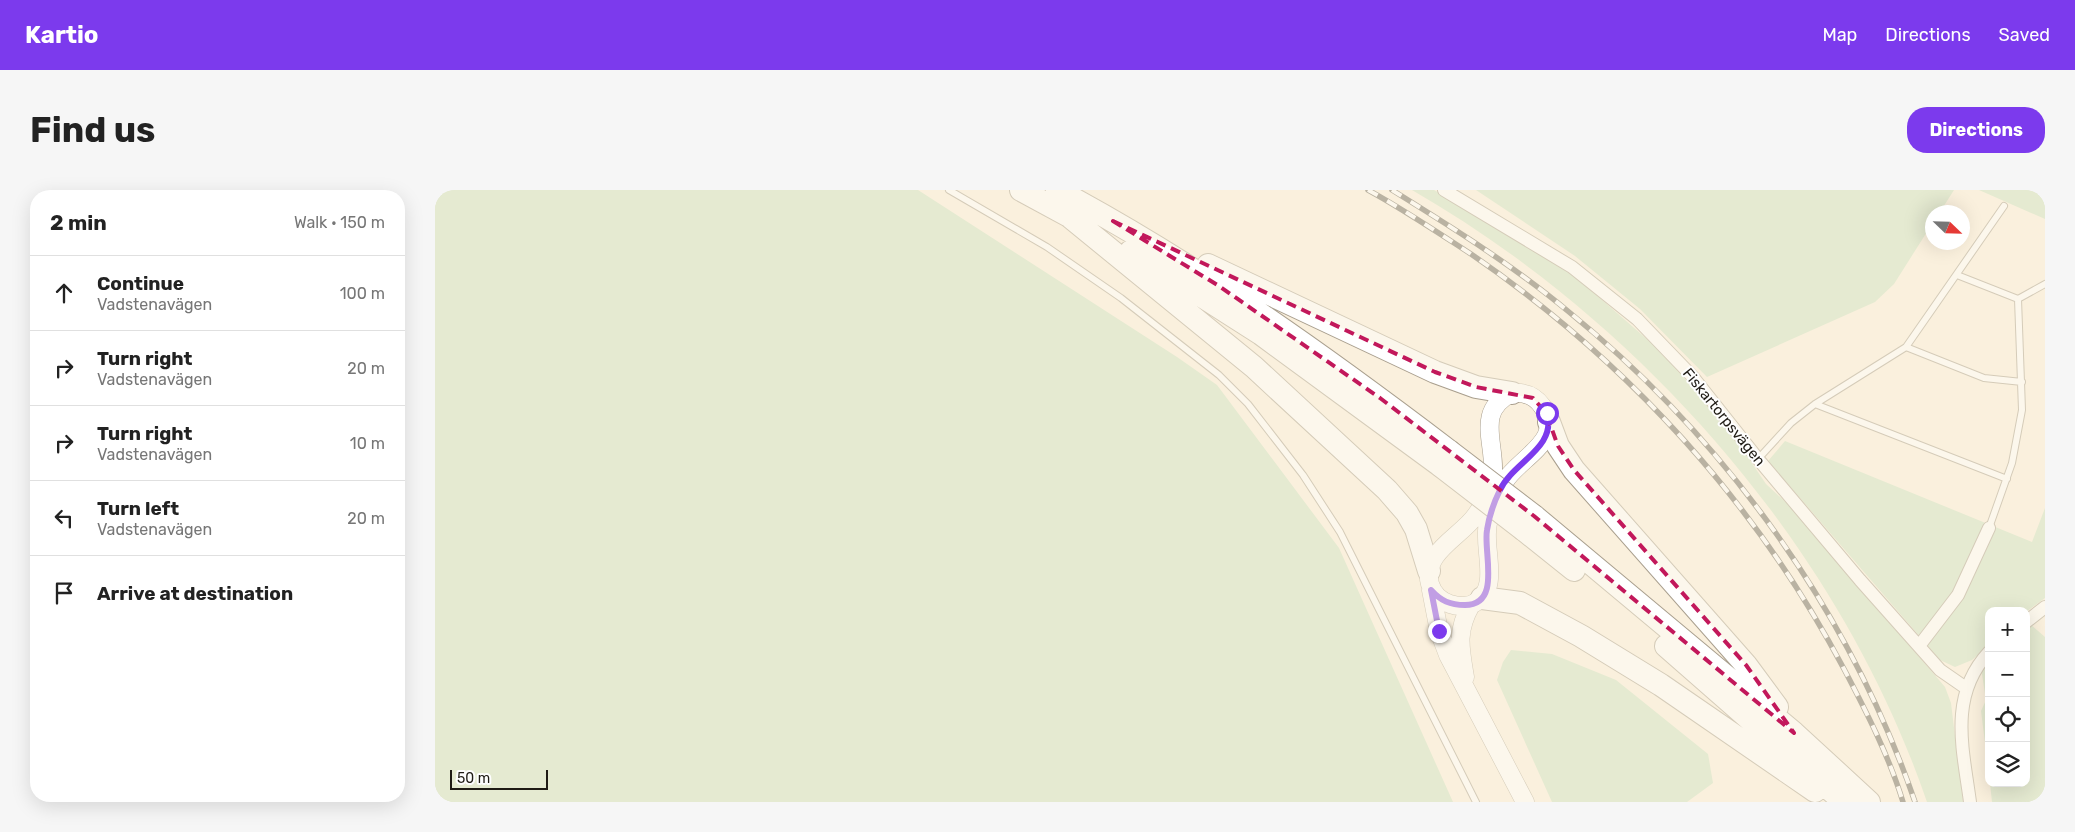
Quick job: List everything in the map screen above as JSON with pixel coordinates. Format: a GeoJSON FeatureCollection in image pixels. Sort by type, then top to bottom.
{"type":"FeatureCollection","features":[{"type":"Feature","properties":{"kind":"highway"},"geometry":{"type":"LineString","coordinates":[[1021,190],[1161,269],[1261,334],[1370,412],[1445,458]]}},
{"type":"Feature","properties":{"kind":"highway"},"geometry":{"type":"LineString","coordinates":[[1057,190],[1169,254],[1271,320],[1795,734],[1869,802]]}},
{"type":"Feature","properties":{"kind":"highway"},"geometry":{"type":"LineString","coordinates":[[1069,216],[1254,367],[1387,490],[1407,513],[1415,529],[1430,580]]}},
{"type":"Feature","properties":{"kind":"highway"},"geometry":{"type":"LineString","coordinates":[[1113,221],[1435,372],[1476,387],[1512,393]]}},
{"type":"Feature","properties":{"kind":"highway"},"geometry":{"type":"LineString","coordinates":[[1549,422],[1558,446],[1574,470],[1746,665],[1795,734]]}},
{"type":"Feature","properties":{"kind":"highway"},"geometry":{"type":"LineString","coordinates":[[1529,523],[1844,802]]}},
{"type":"Feature","properties":{"kind":"highway"},"geometry":{"type":"LineString","coordinates":[[1476,601],[1519,603],[1581,636],[1661,685],[1830,802]]}},
{"type":"Feature","properties":{"kind":"main road"},"geometry":{"type":"LineString","coordinates":[[1468,692],[1459,635],[1463,618],[1488,583],[1486,532],[1494,504],[1506,480],[1543,444],[1548,435],[1549,422],[1541,405],[1533,398],[1512,393],[1502,398],[1491,413],[1489,424],[1493,467],[1492,481],[1486,498],[1476,516],[1439,551],[1430,580],[1439,631],[1448,654],[1525,802]]}},
{"type":"Feature","properties":{"kind":"main road"},"geometry":{"type":"LineString","coordinates":[[1430,580],[1447,603],[1476,601]]}},
{"type":"Feature","properties":{"kind":"main road"},"geometry":{"type":"LineString","coordinates":[[1510,776],[1518,802]]}},
{"type":"Feature","properties":{"kind":"street","name":"Fiskartorpsvägen"},"geometry":{"type":"LineString","coordinates":[[1444,190],[1571,267],[1637,319],[1693,377],[1758,459],[1940,670],[1966,688]]}},
{"type":"Feature","properties":{"kind":"street"},"geometry":{"type":"LineString","coordinates":[[1919,646],[1959,596],[1989,528]]}},
{"type":"Feature","properties":{"kind":"street"},"geometry":{"type":"LineString","coordinates":[[2030,619],[2045,607]]}},
{"type":"Feature","properties":{"kind":"street"},"geometry":{"type":"LineString","coordinates":[[1970,802],[1961,719],[1966,688],[1977,667],[1985,657]]}},
{"type":"Feature","properties":{"kind":"lane"},"geometry":{"type":"LineString","coordinates":[[949,190],[1047,247],[1121,298],[1205,363],[1248,404],[1303,475],[1340,532],[1476,802]]}},
{"type":"Feature","properties":{"kind":"lane"},"geometry":{"type":"LineString","coordinates":[[1758,459],[1791,423],[1815,404],[1906,347],[2004,206]]}},
{"type":"Feature","properties":{"kind":"lane"},"geometry":{"type":"LineString","coordinates":[[1957,275],[2018,300]]}},
{"type":"Feature","properties":{"kind":"lane"},"geometry":{"type":"LineString","coordinates":[[2018,300],[2045,284]]}},
{"type":"Feature","properties":{"kind":"lane"},"geometry":{"type":"LineString","coordinates":[[1989,528],[2007,480],[2022,410],[2018,300]]}},
{"type":"Feature","properties":{"kind":"lane"},"geometry":{"type":"LineString","coordinates":[[1906,347],[1984,378],[2022,382]]}},
{"type":"Feature","properties":{"kind":"lane"},"geometry":{"type":"LineString","coordinates":[[1815,404],[2007,480]]}},
{"type":"Feature","properties":{"kind":"highlighted area"},"geometry":{"type":"Polygon","coordinates":[[[1113,221],[1435,372],[1476,387],[1533,398],[1546,413],[1558,446],[1574,470],[1746,665],[1794,733],[1534,516],[1380,398],[1219,286],[1113,221]]]}},
{"type":"Feature","properties":{"kind":"green space"},"geometry":{"type":"Polygon","coordinates":[[[435,190],[918,190],[1177,357],[1217,385],[1339,548],[1453,802],[435,802],[435,190]]]}},
{"type":"Feature","properties":{"kind":"green space"},"geometry":{"type":"Polygon","coordinates":[[[1412,190],[1434,190],[1522,241],[1578,279],[1664,354],[1737,441],[1766,484],[1793,509],[1945,687],[1951,703],[1963,802],[1927,802],[1889,708],[1842,618],[1787,532],[1723,451],[1654,375],[1578,306],[1497,244],[1412,190]]]}},
{"type":"Feature","properties":{"kind":"green space"},"geometry":{"type":"Polygon","coordinates":[[[1476,190],[1954,190],[1944,205],[1925,205],[1925,235],[1894,284],[1875,302],[1707,377],[1640,309],[1575,256],[1476,190]]]}},
{"type":"Feature","properties":{"kind":"green space"},"geometry":{"type":"Polygon","coordinates":[[[1979,190],[2045,190],[2045,219],[1979,190]]]}},
{"type":"Feature","properties":{"kind":"green space"},"geometry":{"type":"Polygon","coordinates":[[[1785,441],[2032,542],[2045,508],[2045,598],[2030,609],[2030,607],[1985,607],[1985,649],[1972,660],[1955,667],[1940,660],[1768,461],[1785,441]]]}},
{"type":"Feature","properties":{"kind":"green space"},"geometry":{"type":"Polygon","coordinates":[[[2030,624],[2045,637],[2045,802],[1992,802],[1990,787],[2030,787],[2030,624]]]}},
{"type":"Feature","properties":{"kind":"green space"},"geometry":{"type":"Polygon","coordinates":[[[1511,650],[1552,654],[1616,680],[1708,754],[1713,783],[1687,802],[1552,802],[1497,680],[1503,662],[1511,650]]]}},
{"type":"Feature","properties":{"kind":"green space"},"geometry":{"type":"Polygon","coordinates":[[[1985,664],[1985,694],[1981,668],[1985,664]]]}},
{"type":"Feature","properties":{"kind":"green space"},"geometry":{"type":"Polygon","coordinates":[[[1985,702],[1985,742],[1981,711],[1985,702]]]}},
{"type":"Feature","properties":{"kind":"railway"},"geometry":{"type":"LineString","coordinates":[[1368,190],[1471,254],[1528,296],[1583,340],[1634,388],[1683,439],[1728,492],[1770,548],[1809,607],[1869,717],[1903,802]]}},
{"type":"Feature","properties":{"kind":"railway"},"geometry":{"type":"LineString","coordinates":[[1392,190],[1505,263],[1569,312],[1626,361],[1679,415],[1729,472],[1776,533],[1818,597],[1855,663],[1888,732],[1915,802]]}},
{"type":"Feature","properties":{"kind":"route"},"geometry":{"type":"LineString","coordinates":[[1439,631],[1431,590],[1441,600],[1454,605],[1471,605],[1482,598],[1488,583],[1489,573],[1486,532],[1494,504],[1500,490],[1515,468],[1543,444],[1548,435],[1549,422],[1547,413]]}}]}
